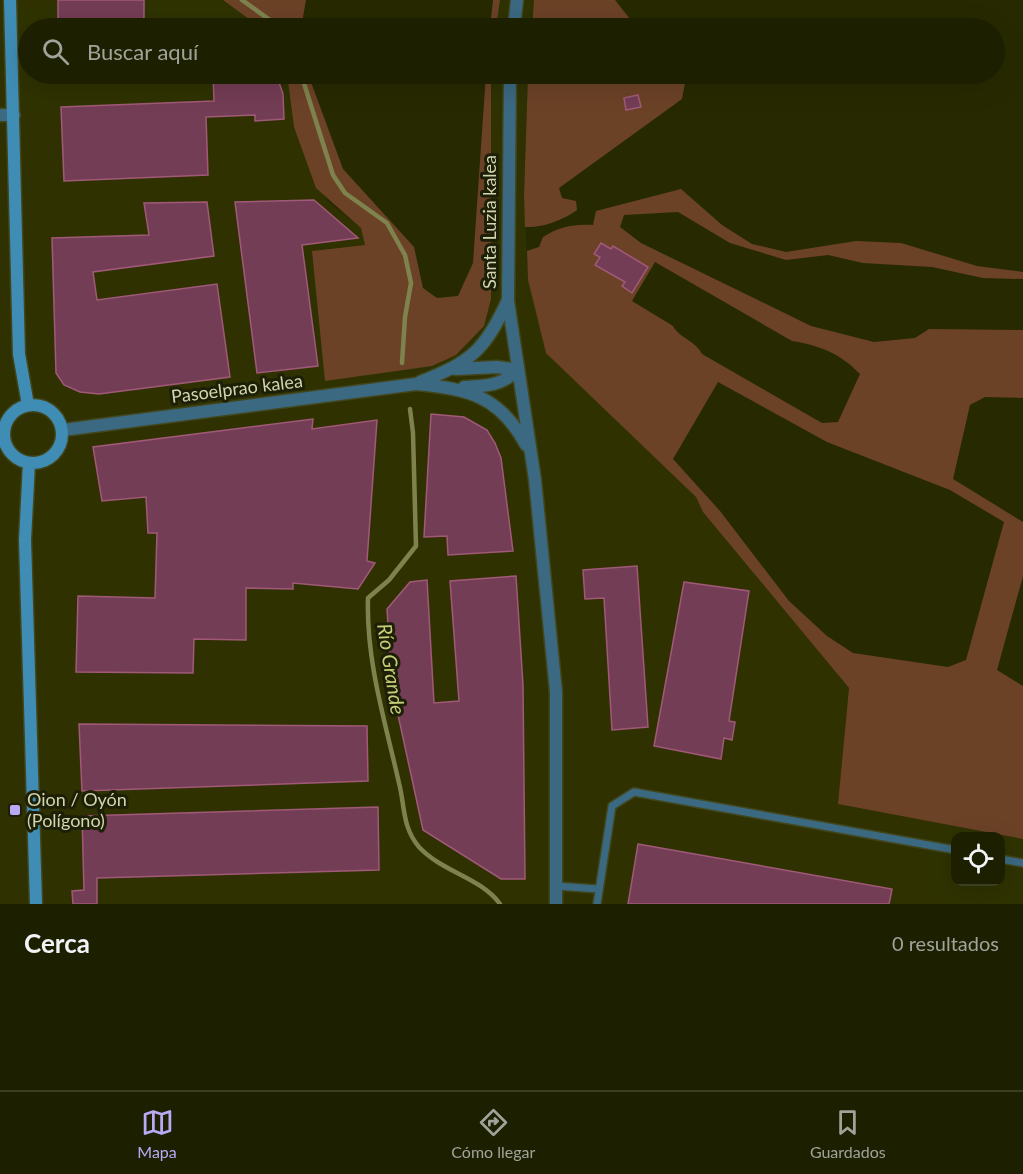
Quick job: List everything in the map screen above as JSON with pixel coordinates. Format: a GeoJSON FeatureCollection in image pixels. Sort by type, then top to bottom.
{"type":"FeatureCollection","features":[{"type":"Feature","properties":{"kind":"main road"},"geometry":{"type":"LineString","coordinates":[[10,0],[19,354],[28,405]]}},
{"type":"Feature","properties":{"kind":"main road"},"geometry":{"type":"LineString","coordinates":[[28,405],[46,407],[60,420],[63,429],[62,443],[54,455],[43,462],[29,463],[18,459],[2,441],[6,422],[19,408],[28,405]]}},
{"type":"Feature","properties":{"kind":"main road"},"geometry":{"type":"LineString","coordinates":[[29,463],[25,540],[36,904]]}},
{"type":"Feature","properties":{"kind":"street"},"geometry":{"type":"LineString","coordinates":[[515,18],[517,0]]}},
{"type":"Feature","properties":{"kind":"street","name":"Santa Luzia kalea"},"geometry":{"type":"LineString","coordinates":[[510,84],[508,301],[531,454],[556,692],[556,904]]}},
{"type":"Feature","properties":{"kind":"street"},"geometry":{"type":"LineString","coordinates":[[0,115],[14,115]]}},
{"type":"Feature","properties":{"kind":"street"},"geometry":{"type":"LineString","coordinates":[[416,384],[454,369],[475,354],[495,329],[508,301]]}},
{"type":"Feature","properties":{"kind":"street"},"geometry":{"type":"LineString","coordinates":[[454,369],[497,367],[518,370]]}},
{"type":"Feature","properties":{"kind":"street"},"geometry":{"type":"LineString","coordinates":[[416,384],[457,387],[493,386],[508,379],[518,370]]}},
{"type":"Feature","properties":{"kind":"street","name":"Pasoelprao kalea"},"geometry":{"type":"LineString","coordinates":[[63,429],[416,384]]}},
{"type":"Feature","properties":{"kind":"street"},"geometry":{"type":"LineString","coordinates":[[457,387],[486,398],[514,423],[531,454]]}},
{"type":"Feature","properties":{"kind":"lane"},"geometry":{"type":"LineString","coordinates":[[597,904],[612,806],[634,792],[951,849]]}},
{"type":"Feature","properties":{"kind":"lane"},"geometry":{"type":"LineString","coordinates":[[1005,859],[1023,863]]}},
{"type":"Feature","properties":{"kind":"lane"},"geometry":{"type":"LineString","coordinates":[[556,886],[598,889]]}},
{"type":"Feature","properties":{"kind":"shaded area"},"geometry":{"type":"Polygon","coordinates":[[[0,0],[223,0],[247,18],[18,18],[18,84],[288,84],[294,127],[327,201],[361,228],[365,245],[312,251],[326,381],[491,298],[491,84],[528,84],[524,196],[528,280],[546,352],[696,497],[703,512],[849,688],[838,804],[986,832],[951,832],[951,886],[1005,886],[1005,836],[1023,839],[1023,904],[0,904],[0,0]]]}},
{"type":"Feature","properties":{"kind":"shaded area"},"geometry":{"type":"Polygon","coordinates":[[[223,0],[306,0],[303,18],[247,18],[223,0]]]}},
{"type":"Feature","properties":{"kind":"shaded area"},"geometry":{"type":"Polygon","coordinates":[[[493,0],[500,0],[497,18],[491,18],[493,0]]]}},
{"type":"Feature","properties":{"kind":"shaded area"},"geometry":{"type":"Polygon","coordinates":[[[500,0],[534,0],[533,18],[497,18],[500,0]]]}},
{"type":"Feature","properties":{"kind":"shaded area"},"geometry":{"type":"Polygon","coordinates":[[[534,0],[615,0],[629,18],[533,18],[534,0]]]}},
{"type":"Feature","properties":{"kind":"shaded area"},"geometry":{"type":"Polygon","coordinates":[[[288,84],[312,84],[343,169],[414,247],[423,288],[437,298],[458,296],[473,263],[485,84],[491,84],[491,299],[484,326],[456,355],[432,366],[325,381],[312,251],[365,245],[361,228],[316,188],[294,127],[288,84]]]}},
{"type":"Feature","properties":{"kind":"shaded area"},"geometry":{"type":"Polygon","coordinates":[[[528,84],[685,84],[682,99],[559,188],[562,198],[576,201],[577,210],[552,223],[525,227],[528,84]]]}},
{"type":"Feature","properties":{"kind":"shaded area"},"geometry":{"type":"Polygon","coordinates":[[[681,189],[722,225],[752,244],[786,252],[856,241],[901,243],[977,266],[1023,272],[1023,279],[983,278],[932,267],[863,263],[828,255],[786,260],[730,243],[678,212],[624,215],[620,227],[641,243],[811,326],[874,342],[915,338],[929,329],[1023,330],[1023,398],[985,397],[970,405],[953,479],[1023,522],[1023,576],[997,670],[1023,686],[1023,839],[1005,836],[1005,832],[986,832],[838,804],[849,688],[703,512],[696,497],[546,353],[528,280],[527,251],[539,247],[543,237],[555,231],[573,226],[593,225],[596,211],[681,189]],[[655,262],[632,301],[673,326],[702,354],[822,423],[838,422],[860,374],[845,361],[829,352],[792,341],[655,262]],[[718,382],[673,459],[720,511],[789,601],[827,636],[853,653],[948,667],[966,660],[1004,522],[950,490],[827,442],[718,382]]]}},
{"type":"Feature","properties":{"kind":"building"},"geometry":{"type":"Polygon","coordinates":[[[58,0],[144,0],[144,18],[58,18],[58,0]]]}},
{"type":"Feature","properties":{"kind":"building"},"geometry":{"type":"Polygon","coordinates":[[[213,84],[280,84],[283,94],[284,119],[255,121],[255,115],[206,117],[208,175],[64,181],[61,107],[214,101],[213,84]]]}},
{"type":"Feature","properties":{"kind":"building"},"geometry":{"type":"Polygon","coordinates":[[[638,95],[641,107],[626,110],[624,98],[638,95]]]}},
{"type":"Feature","properties":{"kind":"building"},"geometry":{"type":"Polygon","coordinates":[[[314,200],[358,238],[302,245],[318,366],[257,373],[235,202],[314,200]]]}},
{"type":"Feature","properties":{"kind":"building"},"geometry":{"type":"Polygon","coordinates":[[[207,202],[214,256],[93,272],[97,300],[217,284],[230,377],[99,394],[80,392],[64,385],[56,373],[52,238],[149,235],[144,203],[207,202]]]}},
{"type":"Feature","properties":{"kind":"building"},"geometry":{"type":"Polygon","coordinates":[[[601,243],[611,249],[613,246],[648,267],[632,293],[622,286],[625,282],[595,265],[600,257],[594,254],[601,243]]]}},
{"type":"Feature","properties":{"kind":"building"},"geometry":{"type":"Polygon","coordinates":[[[431,414],[464,417],[487,430],[495,443],[501,458],[513,551],[448,555],[447,536],[424,537],[431,414]]]}},
{"type":"Feature","properties":{"kind":"building"},"geometry":{"type":"Polygon","coordinates":[[[313,419],[312,429],[377,420],[367,561],[375,563],[358,589],[293,583],[293,589],[246,588],[246,640],[194,639],[193,673],[76,672],[78,596],[155,598],[157,533],[148,533],[146,497],[102,501],[93,447],[313,419]]]}},
{"type":"Feature","properties":{"kind":"building"},"geometry":{"type":"Polygon","coordinates":[[[637,566],[648,727],[612,730],[604,598],[585,599],[583,570],[637,566]]]}},
{"type":"Feature","properties":{"kind":"building"},"geometry":{"type":"Polygon","coordinates":[[[516,576],[523,685],[525,879],[501,879],[423,830],[392,687],[387,609],[410,582],[427,580],[434,703],[459,701],[450,581],[516,576]]]}},
{"type":"Feature","properties":{"kind":"building"},"geometry":{"type":"Polygon","coordinates":[[[684,582],[749,591],[729,721],[735,722],[732,740],[724,738],[721,759],[654,746],[684,582]]]}},
{"type":"Feature","properties":{"kind":"building"},"geometry":{"type":"Polygon","coordinates":[[[79,724],[367,726],[368,781],[82,791],[79,724]]]}},
{"type":"Feature","properties":{"kind":"building"},"geometry":{"type":"Polygon","coordinates":[[[378,807],[379,870],[97,878],[97,904],[73,904],[72,891],[84,890],[82,816],[378,807]]]}},
{"type":"Feature","properties":{"kind":"building"},"geometry":{"type":"Polygon","coordinates":[[[638,844],[892,889],[889,904],[628,904],[638,844]]]}},
{"type":"Feature","properties":{"kind":"waterway","name":"Río Grande"},"geometry":{"type":"LineString","coordinates":[[242,0],[267,18]]}},
{"type":"Feature","properties":{"kind":"waterway","name":"Río Grande"},"geometry":{"type":"LineString","coordinates":[[304,84],[333,175],[345,193],[387,223],[405,255],[411,283],[405,317],[402,363]]}},
{"type":"Feature","properties":{"kind":"waterway","name":"Río Grande"},"geometry":{"type":"LineString","coordinates":[[410,409],[413,433],[416,546],[389,580],[368,598],[373,668],[410,832],[428,856],[473,881],[500,904]]}},
{"type":"Feature","properties":{"kind":"place","name":"Oion / Oyón (Polígono)"},"geometry":{"type":"Point","coordinates":[15,810]}}]}
